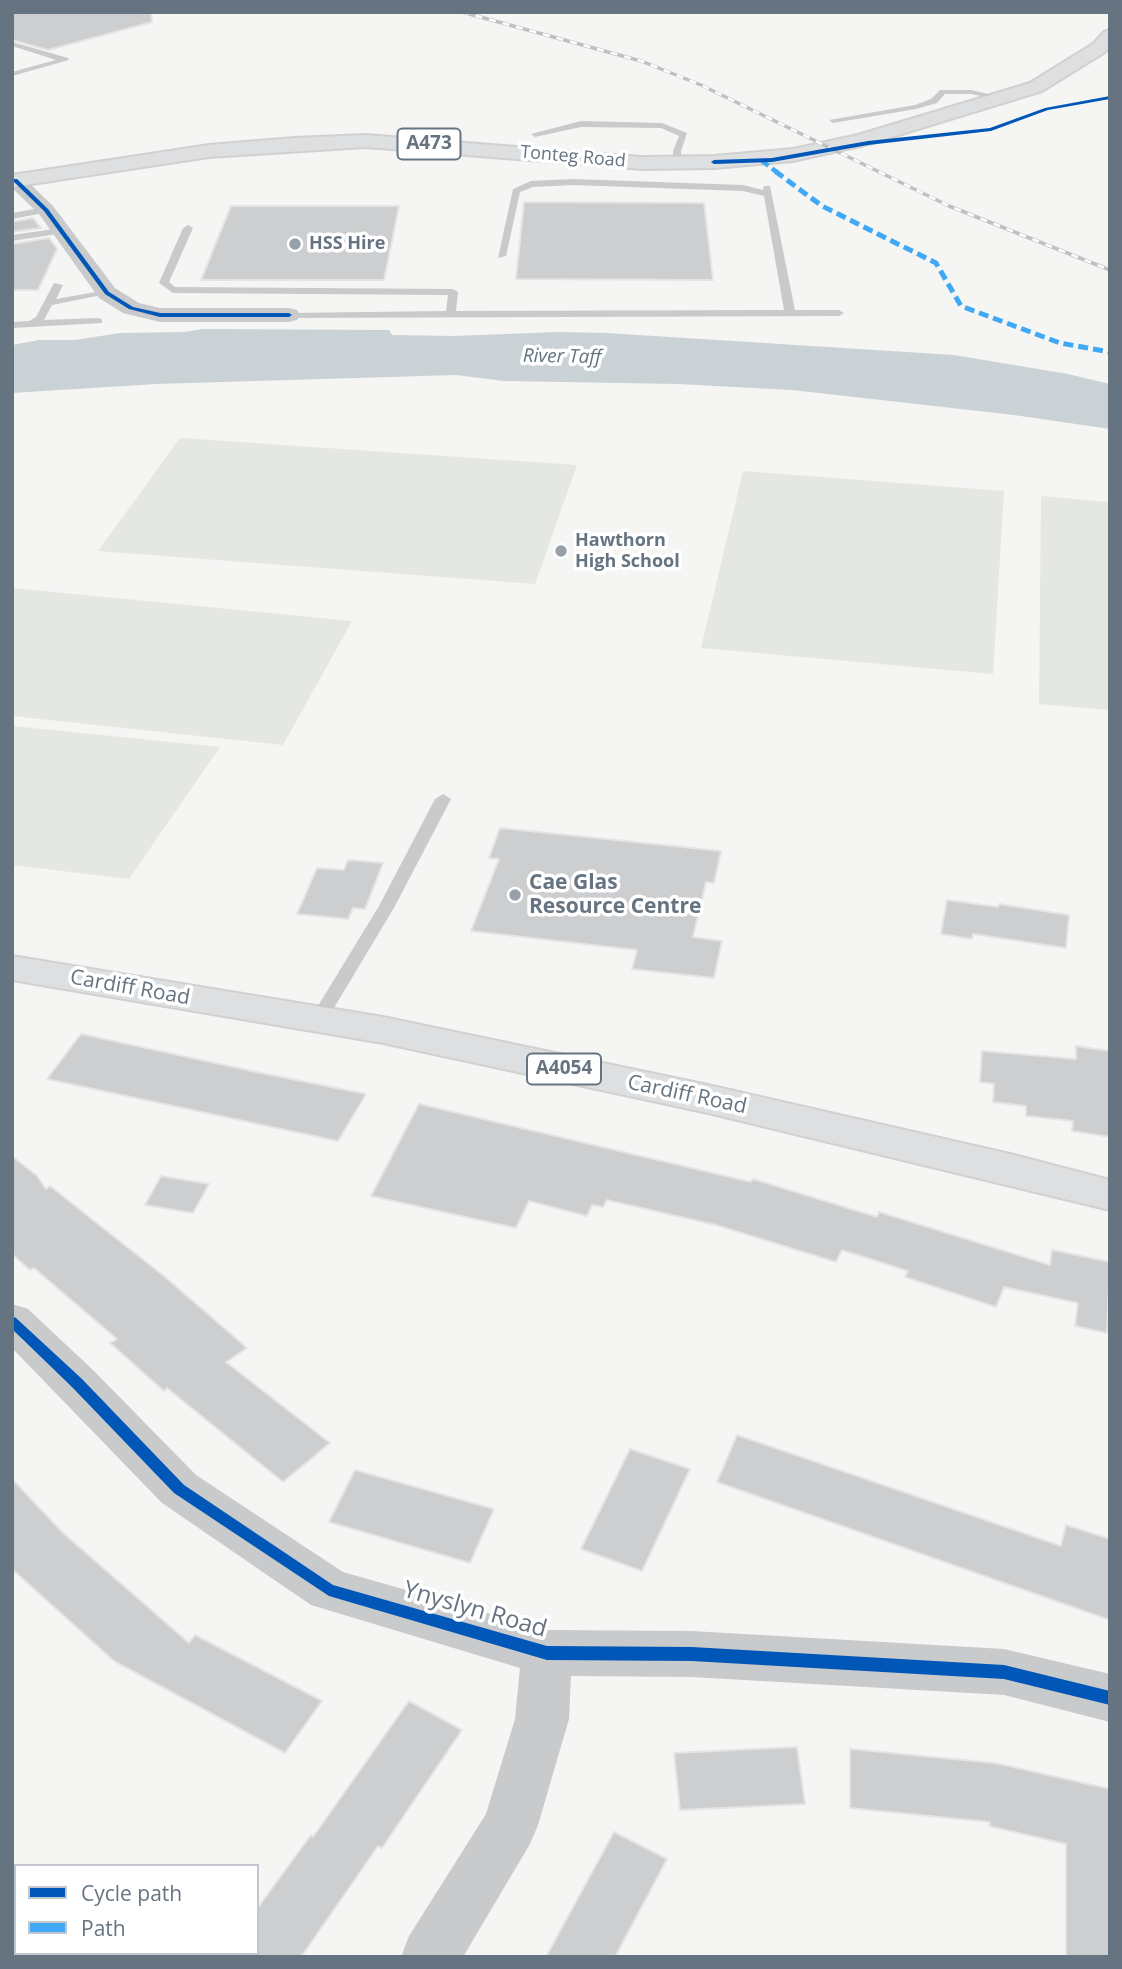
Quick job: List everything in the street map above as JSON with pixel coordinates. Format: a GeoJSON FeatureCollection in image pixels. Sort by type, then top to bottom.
{"type":"FeatureCollection","features":[{"type":"Feature","properties":{"kind":"main road","name":"Tonteg Road"},"geometry":{"type":"LineString","coordinates":[[14,180],[209,151],[366,141],[642,163],[678,164],[793,155],[862,140],[1036,87],[1099,48],[1110,35]]}},
{"type":"Feature","properties":{"kind":"main road","name":"Cardiff Road"},"geometry":{"type":"LineString","coordinates":[[12,968],[383,1030],[708,1099],[1110,1195]]}},
{"type":"Feature","properties":{"kind":"street"},"geometry":{"type":"LineString","coordinates":[[14,180],[46,210],[107,293],[131,309],[160,315],[289,315]]}},
{"type":"Feature","properties":{"kind":"street","name":"Ynyslyn Road"},"geometry":{"type":"LineString","coordinates":[[12,1321],[77,1383],[179,1489],[329,1590],[547,1653],[692,1654],[1004,1672],[1110,1698]]}},
{"type":"Feature","properties":{"kind":"street"},"geometry":{"type":"LineString","coordinates":[[430,1957],[510,1825],[542,1719],[547,1653]]}},
{"type":"Feature","properties":{"kind":"lane"},"geometry":{"type":"LineString","coordinates":[[12,44],[65,60],[12,74]]}},
{"type":"Feature","properties":{"kind":"lane"},"geometry":{"type":"LineString","coordinates":[[833,120],[916,107],[934,101],[943,92],[971,92],[1002,98]]}},
{"type":"Feature","properties":{"kind":"lane"},"geometry":{"type":"LineString","coordinates":[[861,106],[876,113]]}},
{"type":"Feature","properties":{"kind":"lane"},"geometry":{"type":"LineString","coordinates":[[535,134],[581,124],[662,126],[684,135],[677,151],[678,164]]}},
{"type":"Feature","properties":{"kind":"lane"},"geometry":{"type":"LineString","coordinates":[[501,256],[516,191],[531,184],[743,188],[767,191],[790,312]]}},
{"type":"Feature","properties":{"kind":"lane"},"geometry":{"type":"LineString","coordinates":[[12,216],[46,210]]}},
{"type":"Feature","properties":{"kind":"lane"},"geometry":{"type":"LineString","coordinates":[[188,228],[164,283],[173,290],[453,292],[451,314]]}},
{"type":"Feature","properties":{"kind":"lane"},"geometry":{"type":"LineString","coordinates":[[12,238],[61,231]]}},
{"type":"Feature","properties":{"kind":"lane"},"geometry":{"type":"LineString","coordinates":[[31,324],[40,319],[58,285]]}},
{"type":"Feature","properties":{"kind":"lane"},"geometry":{"type":"LineString","coordinates":[[48,303],[107,293]]}},
{"type":"Feature","properties":{"kind":"lane"},"geometry":{"type":"LineString","coordinates":[[289,315],[839,313]]}},
{"type":"Feature","properties":{"kind":"lane"},"geometry":{"type":"LineString","coordinates":[[12,325],[98,321]]}},
{"type":"Feature","properties":{"kind":"lane"},"geometry":{"type":"LineString","coordinates":[[319,1019],[387,906],[443,799]]}},
{"type":"Feature","properties":{"kind":"shaded area"},"geometry":{"type":"Polygon","coordinates":[[[180,438],[577,465],[535,584],[98,551],[180,438]]]}},
{"type":"Feature","properties":{"kind":"shaded area"},"geometry":{"type":"Polygon","coordinates":[[[743,471],[1004,491],[993,674],[701,648],[743,471]]]}},
{"type":"Feature","properties":{"kind":"shaded area"},"geometry":{"type":"Polygon","coordinates":[[[1041,496],[1110,502],[1110,710],[1039,704],[1041,496]]]}},
{"type":"Feature","properties":{"kind":"shaded area"},"geometry":{"type":"Polygon","coordinates":[[[12,588],[352,621],[283,745],[12,716],[12,588]]]}},
{"type":"Feature","properties":{"kind":"shaded area"},"geometry":{"type":"Polygon","coordinates":[[[12,726],[220,747],[129,879],[12,865],[12,726]]]}},
{"type":"Feature","properties":{"kind":"water","name":"River Taff"},"geometry":{"type":"Polygon","coordinates":[[[202,329],[389,330],[392,335],[454,336],[607,333],[954,355],[1068,374],[1110,384],[1110,429],[1014,415],[792,390],[678,384],[504,381],[456,375],[156,384],[12,393],[12,345],[120,333],[185,332],[202,329]]]}},
{"type":"Feature","properties":{"kind":"building"},"geometry":{"type":"Polygon","coordinates":[[[12,12],[151,12],[152,22],[48,50],[12,40],[12,12]]]}},
{"type":"Feature","properties":{"kind":"building"},"geometry":{"type":"Polygon","coordinates":[[[524,202],[704,203],[713,280],[516,279],[524,202]]]}},
{"type":"Feature","properties":{"kind":"building"},"geometry":{"type":"Polygon","coordinates":[[[231,206],[399,206],[384,280],[201,280],[231,206]]]}},
{"type":"Feature","properties":{"kind":"building"},"geometry":{"type":"Polygon","coordinates":[[[33,218],[41,228],[12,232],[12,222],[33,218]]]}},
{"type":"Feature","properties":{"kind":"building"},"geometry":{"type":"Polygon","coordinates":[[[49,238],[57,249],[38,290],[12,290],[12,244],[49,238]]]}},
{"type":"Feature","properties":{"kind":"building","name":"Cae Glas Resource Centre"},"geometry":{"type":"Polygon","coordinates":[[[500,828],[721,851],[714,883],[706,882],[693,937],[722,941],[714,978],[632,969],[637,950],[471,931],[499,859],[489,858],[500,828]]]}},
{"type":"Feature","properties":{"kind":"building"},"geometry":{"type":"Polygon","coordinates":[[[348,860],[383,863],[365,909],[353,908],[348,919],[297,914],[317,868],[344,870],[348,860]]]}},
{"type":"Feature","properties":{"kind":"building"},"geometry":{"type":"Polygon","coordinates":[[[947,900],[998,907],[999,904],[1069,915],[1066,948],[973,934],[972,939],[941,934],[947,900]]]}},
{"type":"Feature","properties":{"kind":"building"},"geometry":{"type":"Polygon","coordinates":[[[81,1034],[366,1094],[338,1141],[47,1079],[81,1034]]]}},
{"type":"Feature","properties":{"kind":"building"},"geometry":{"type":"Polygon","coordinates":[[[1076,1046],[1110,1051],[1110,1137],[1072,1131],[1073,1121],[1026,1116],[1026,1106],[993,1102],[994,1084],[980,1082],[982,1051],[1076,1059],[1076,1046]]]}},
{"type":"Feature","properties":{"kind":"building"},"geometry":{"type":"Polygon","coordinates":[[[419,1104],[751,1182],[753,1179],[877,1217],[879,1212],[1050,1265],[1052,1250],[1110,1262],[1107,1333],[1075,1326],[1078,1303],[1004,1287],[996,1307],[905,1277],[908,1271],[842,1250],[836,1262],[716,1225],[607,1200],[603,1207],[592,1205],[587,1216],[529,1201],[516,1228],[371,1196],[419,1104]]]}},
{"type":"Feature","properties":{"kind":"building"},"geometry":{"type":"Polygon","coordinates":[[[12,1156],[37,1176],[46,1189],[50,1186],[165,1277],[247,1348],[226,1362],[330,1443],[283,1482],[167,1388],[164,1391],[110,1343],[117,1339],[34,1268],[30,1270],[12,1254],[12,1156]]]}},
{"type":"Feature","properties":{"kind":"building"},"geometry":{"type":"Polygon","coordinates":[[[161,1176],[209,1184],[193,1213],[145,1205],[161,1176]]]}},
{"type":"Feature","properties":{"kind":"building"},"geometry":{"type":"Polygon","coordinates":[[[737,1435],[1061,1546],[1066,1525],[1110,1539],[1110,1620],[717,1482],[737,1435]]]}},
{"type":"Feature","properties":{"kind":"building"},"geometry":{"type":"Polygon","coordinates":[[[630,1449],[690,1469],[642,1571],[581,1549],[630,1449]]]}},
{"type":"Feature","properties":{"kind":"building"},"geometry":{"type":"Polygon","coordinates":[[[355,1470],[494,1509],[470,1563],[329,1522],[355,1470]]]}},
{"type":"Feature","properties":{"kind":"building"},"geometry":{"type":"Polygon","coordinates":[[[12,1479],[63,1533],[189,1643],[195,1635],[322,1701],[285,1753],[114,1661],[12,1569],[12,1479]]]}},
{"type":"Feature","properties":{"kind":"building"},"geometry":{"type":"Polygon","coordinates":[[[409,1701],[462,1730],[382,1848],[378,1846],[301,1957],[257,1957],[259,1906],[311,1835],[313,1837],[409,1701]]]}},
{"type":"Feature","properties":{"kind":"building"},"geometry":{"type":"Polygon","coordinates":[[[797,1747],[805,1804],[680,1810],[674,1753],[797,1747]]]}},
{"type":"Feature","properties":{"kind":"building"},"geometry":{"type":"Polygon","coordinates":[[[850,1749],[995,1763],[1110,1789],[1110,1957],[1066,1957],[1066,1844],[989,1826],[990,1822],[850,1808],[850,1749]]]}},
{"type":"Feature","properties":{"kind":"building"},"geometry":{"type":"Polygon","coordinates":[[[614,1832],[667,1859],[615,1957],[546,1957],[614,1832]]]}},
{"type":"Feature","properties":{"kind":"railway"},"geometry":{"type":"LineString","coordinates":[[462,12],[641,61],[701,85],[949,206],[1110,270]]}},
{"type":"Feature","properties":{"kind":"marked path"},"geometry":{"type":"LineString","coordinates":[[762,161],[822,206],[936,263],[961,306],[1060,343],[1110,352]]}},
{"type":"Feature","properties":{"kind":"cycle path"},"geometry":{"type":"LineString","coordinates":[[714,162],[772,160],[868,143],[991,129],[1047,109],[1110,97]]}},
{"type":"Feature","properties":{"kind":"cycle path"},"geometry":{"type":"LineString","coordinates":[[15,180],[46,210],[107,293],[131,308],[160,315],[289,315]]}},
{"type":"Feature","properties":{"kind":"cycle path"},"geometry":{"type":"LineString","coordinates":[[12,1321],[77,1383],[179,1489],[329,1590],[547,1653],[692,1654],[1004,1672],[1110,1698]]}},
{"type":"Feature","properties":{"kind":"place","name":"HSS Hire"},"geometry":{"type":"Point","coordinates":[295,244]}},
{"type":"Feature","properties":{"kind":"place","name":"Hawthorn High School"},"geometry":{"type":"Point","coordinates":[561,551]}},
{"type":"Feature","properties":{"kind":"place","name":"Cae Glas Resource Centre"},"geometry":{"type":"Point","coordinates":[515,895]}}]}
